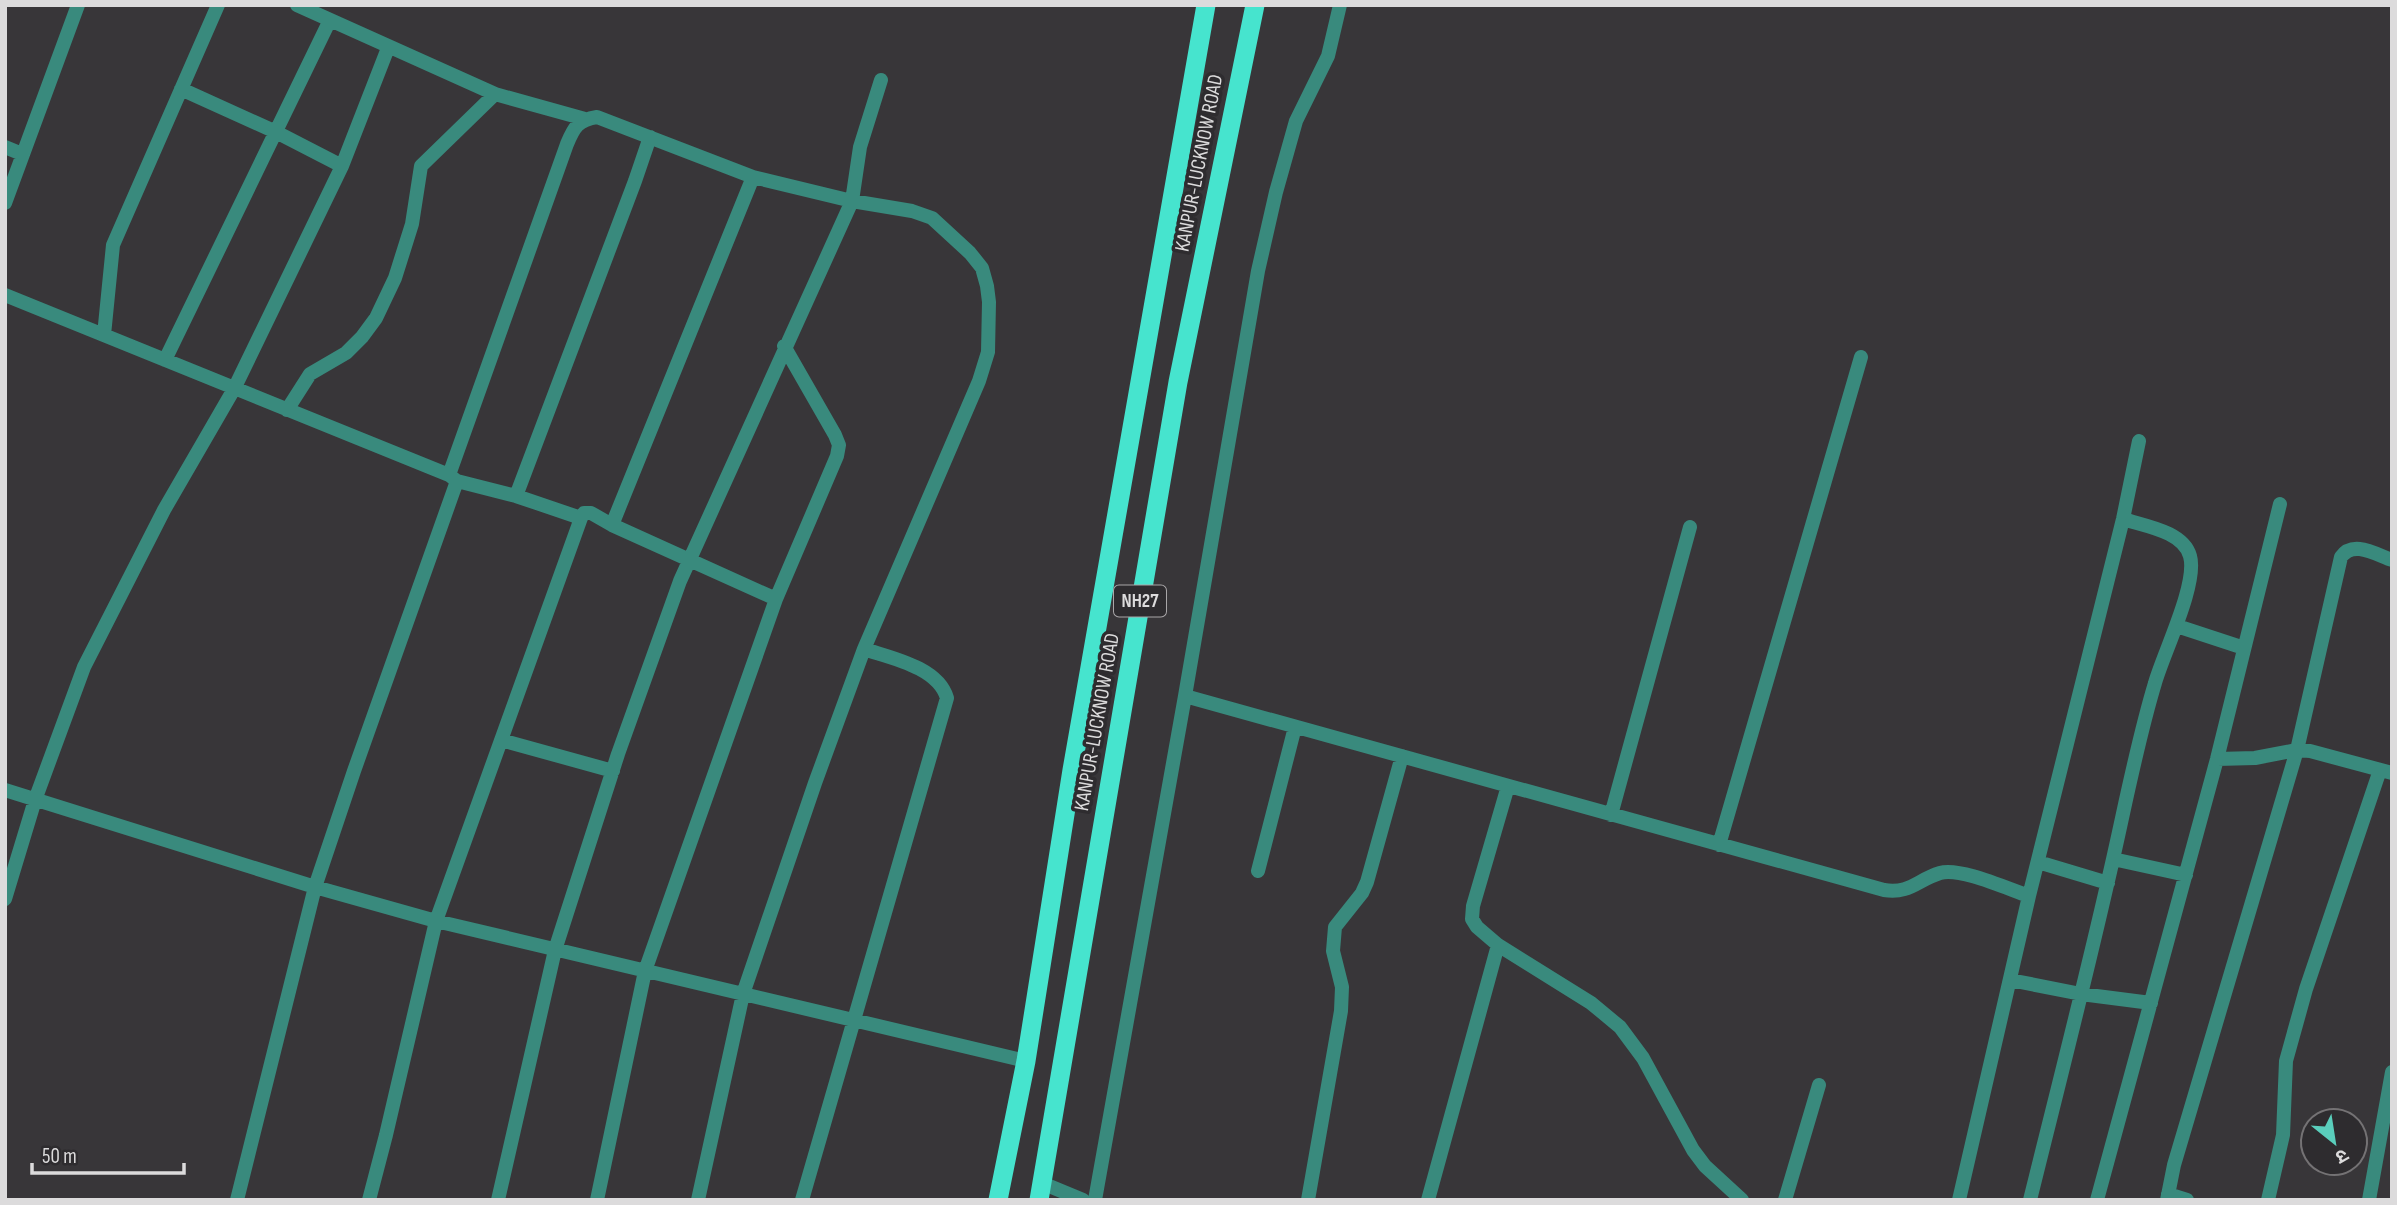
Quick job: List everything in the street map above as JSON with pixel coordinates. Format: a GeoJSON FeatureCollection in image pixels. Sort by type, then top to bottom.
{"type":"FeatureCollection","features":[{"type":"Feature","properties":{"kind":"highway","name":"KANPUR-LUCKNOW ROAD"},"geometry":{"type":"LineString","coordinates":[[998,1200],[1026,1061],[1072,770],[1206,5]]}},
{"type":"Feature","properties":{"kind":"highway","name":"KANPUR-LUCKNOW ROAD"},"geometry":{"type":"LineString","coordinates":[[1040,1191],[1178,382],[1255,5]]}},
{"type":"Feature","properties":{"kind":"street"},"geometry":{"type":"LineString","coordinates":[[5,203],[78,5]]}},
{"type":"Feature","properties":{"kind":"street"},"geometry":{"type":"LineString","coordinates":[[103,335],[113,245],[218,5]]}},
{"type":"Feature","properties":{"kind":"street"},"geometry":{"type":"LineString","coordinates":[[297,5],[495,94],[585,119],[597,117],[753,177],[852,201],[912,211],[932,218],[962,244],[982,268],[989,302],[988,352],[979,381],[864,649],[815,783],[743,994],[698,1200]]}},
{"type":"Feature","properties":{"kind":"street"},"geometry":{"type":"LineString","coordinates":[[1094,1200],[1258,271],[1296,121],[1328,56],[1340,5]]}},
{"type":"Feature","properties":{"kind":"street"},"geometry":{"type":"LineString","coordinates":[[165,360],[330,22]]}},
{"type":"Feature","properties":{"kind":"street"},"geometry":{"type":"LineString","coordinates":[[5,899],[35,800],[84,667],[164,510],[234,389],[342,166],[388,48]]}},
{"type":"Feature","properties":{"kind":"street"},"geometry":{"type":"LineString","coordinates":[[498,1200],[555,950],[613,771],[680,581],[852,201],[860,148],[881,80]]}},
{"type":"Feature","properties":{"kind":"street"},"geometry":{"type":"LineString","coordinates":[[181,89],[276,132],[342,166]]}},
{"type":"Feature","properties":{"kind":"street"},"geometry":{"type":"LineString","coordinates":[[287,410],[310,374],[346,352],[376,318],[395,278],[412,224],[421,166],[495,94]]}},
{"type":"Feature","properties":{"kind":"street"},"geometry":{"type":"LineString","coordinates":[[237,1200],[315,887],[567,144],[575,126],[585,119]]}},
{"type":"Feature","properties":{"kind":"street"},"geometry":{"type":"LineString","coordinates":[[516,496],[650,137]]}},
{"type":"Feature","properties":{"kind":"street"},"geometry":{"type":"LineString","coordinates":[[5,147],[22,155]]}},
{"type":"Feature","properties":{"kind":"street"},"geometry":{"type":"LineString","coordinates":[[612,525],[753,177]]}},
{"type":"Feature","properties":{"kind":"street"},"geometry":{"type":"LineString","coordinates":[[5,295],[453,478],[580,518]]}},
{"type":"Feature","properties":{"kind":"street"},"geometry":{"type":"LineString","coordinates":[[597,1200],[645,971],[776,599],[837,456],[839,445],[785,346]]}},
{"type":"Feature","properties":{"kind":"street"},"geometry":{"type":"LineString","coordinates":[[1719,845],[1861,357]]}},
{"type":"Feature","properties":{"kind":"street"},"geometry":{"type":"LineString","coordinates":[[1959,1200],[2029,896],[2123,519],[2139,441]]}},
{"type":"Feature","properties":{"kind":"street"},"geometry":{"type":"LineString","coordinates":[[2097,1200],[2217,759],[2280,504]]}},
{"type":"Feature","properties":{"kind":"street"},"geometry":{"type":"LineString","coordinates":[[369,1200],[436,921],[580,518],[584,513],[591,513],[776,599]]}},
{"type":"Feature","properties":{"kind":"street"},"geometry":{"type":"LineString","coordinates":[[2030,1200],[2108,883],[2150,697],[2176,626],[2191,574],[2191,558],[2185,545],[2175,537],[2123,519]]}},
{"type":"Feature","properties":{"kind":"street"},"geometry":{"type":"LineString","coordinates":[[1611,815],[1690,527]]}},
{"type":"Feature","properties":{"kind":"street"},"geometry":{"type":"LineString","coordinates":[[2187,1200],[2168,1197],[2178,1152],[2297,750],[2341,557],[2346,550],[2352,548],[2392,560]]}},
{"type":"Feature","properties":{"kind":"street"},"geometry":{"type":"LineString","coordinates":[[2176,626],[2244,648]]}},
{"type":"Feature","properties":{"kind":"street"},"geometry":{"type":"LineString","coordinates":[[802,1200],[947,698],[945,689],[936,680],[907,664],[864,649]]}},
{"type":"Feature","properties":{"kind":"street"},"geometry":{"type":"LineString","coordinates":[[1185,696],[1884,890],[1898,892],[1940,873],[1954,872],[2029,896]]}},
{"type":"Feature","properties":{"kind":"street"},"geometry":{"type":"LineString","coordinates":[[1258,872],[1295,727]]}},
{"type":"Feature","properties":{"kind":"street"},"geometry":{"type":"LineString","coordinates":[[501,740],[613,771]]}},
{"type":"Feature","properties":{"kind":"street"},"geometry":{"type":"LineString","coordinates":[[2217,759],[2255,758],[2297,750],[2386,771],[2306,989],[2286,1061],[2283,1135],[2268,1200]]}},
{"type":"Feature","properties":{"kind":"street"},"geometry":{"type":"LineString","coordinates":[[1308,1200],[1340,1011],[1342,987],[1333,951],[1335,927],[1367,882],[1402,756]]}},
{"type":"Feature","properties":{"kind":"street"},"geometry":{"type":"LineString","coordinates":[[1508,786],[1473,906],[1472,919],[1477,928],[1498,945],[1591,1003],[1620,1027],[1643,1058],[1693,1150],[1718,1180],[1742,1200]]}},
{"type":"Feature","properties":{"kind":"street"},"geometry":{"type":"LineString","coordinates":[[5,790],[315,887],[436,921],[1026,1061]]}},
{"type":"Feature","properties":{"kind":"street"},"geometry":{"type":"LineString","coordinates":[[2113,859],[2186,875]]}},
{"type":"Feature","properties":{"kind":"street"},"geometry":{"type":"LineString","coordinates":[[2038,862],[2108,883]]}},
{"type":"Feature","properties":{"kind":"street"},"geometry":{"type":"LineString","coordinates":[[1428,1200],[1498,945]]}},
{"type":"Feature","properties":{"kind":"street"},"geometry":{"type":"LineString","coordinates":[[2010,980],[2081,994],[2151,1003]]}},
{"type":"Feature","properties":{"kind":"street"},"geometry":{"type":"LineString","coordinates":[[2369,1200],[2392,1072]]}},
{"type":"Feature","properties":{"kind":"street"},"geometry":{"type":"LineString","coordinates":[[1785,1200],[1819,1085]]}},
{"type":"Feature","properties":{"kind":"street"},"geometry":{"type":"LineString","coordinates":[[1040,1191],[1083,1200]]}}]}
